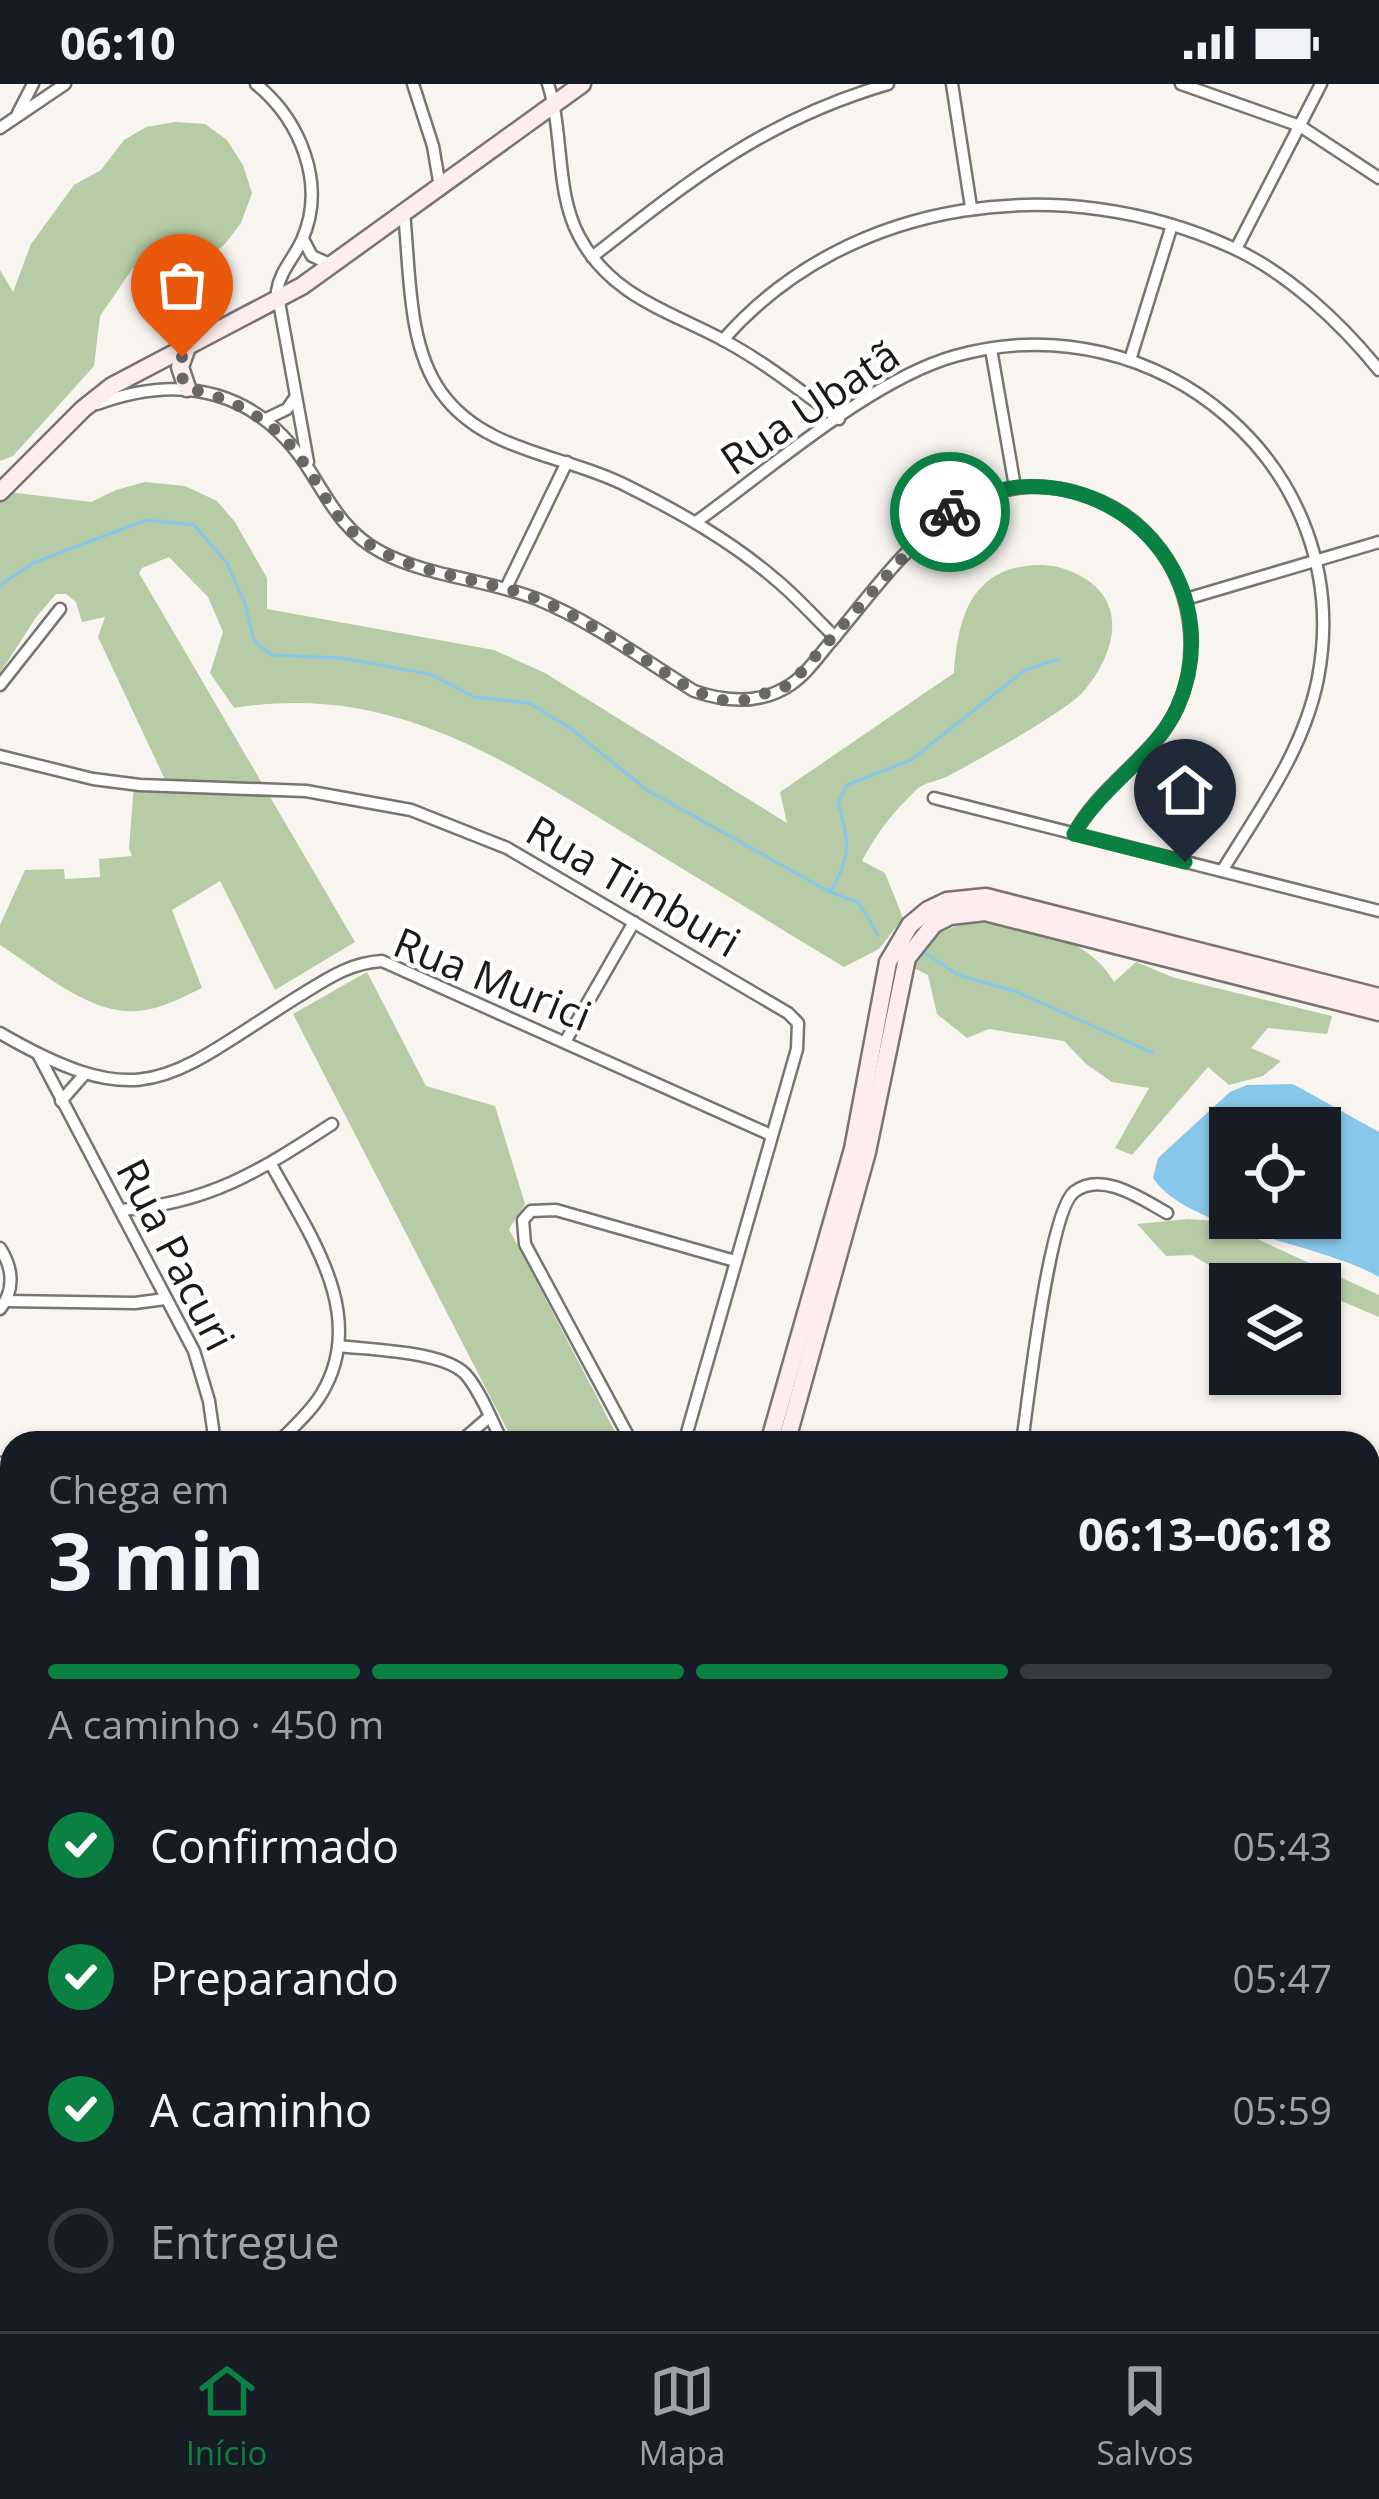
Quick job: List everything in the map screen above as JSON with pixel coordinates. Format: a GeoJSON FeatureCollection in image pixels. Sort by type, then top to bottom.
{"type":"FeatureCollection","features":[{"type":"Feature","properties":{"kind":"main road"},"geometry":{"type":"LineString","coordinates":[[0,490],[112,386],[277,301],[582,84]]}},
{"type":"Feature","properties":{"kind":"main road"},"geometry":{"type":"LineString","coordinates":[[187,347],[180,367],[187,388]]}},
{"type":"Feature","properties":{"kind":"main road"},"geometry":{"type":"LineString","coordinates":[[772,1431],[853,1150],[888,962],[910,925],[928,910],[947,901],[986,897],[1379,997]]}},
{"type":"Feature","properties":{"kind":"main road"},"geometry":{"type":"LineString","coordinates":[[789,1431],[867,1152],[900,977],[918,940],[934,924],[950,916],[985,912],[1379,1012]]}},
{"type":"Feature","properties":{"kind":"street"},"geometry":{"type":"LineString","coordinates":[[18,112],[33,84]]}},
{"type":"Feature","properties":{"kind":"street"},"geometry":{"type":"LineString","coordinates":[[0,128],[65,84]]}},
{"type":"Feature","properties":{"kind":"street"},"geometry":{"type":"LineString","coordinates":[[256,84],[275,99],[295,127],[306,159],[310,200],[303,239],[280,275],[277,301],[310,471]]}},
{"type":"Feature","properties":{"kind":"street"},"geometry":{"type":"LineString","coordinates":[[413,84],[434,146],[440,187]]}},
{"type":"Feature","properties":{"kind":"street"},"geometry":{"type":"LineString","coordinates":[[548,84],[566,200],[578,235],[592,257],[626,292],[723,340],[839,418]]}},
{"type":"Feature","properties":{"kind":"street"},"geometry":{"type":"LineString","coordinates":[[592,257],[733,151],[790,119],[888,84]]}},
{"type":"Feature","properties":{"kind":"street"},"geometry":{"type":"LineString","coordinates":[[952,84],[970,207]]}},
{"type":"Feature","properties":{"kind":"street"},"geometry":{"type":"LineString","coordinates":[[1181,84],[1300,126],[1379,178]]}},
{"type":"Feature","properties":{"kind":"street"},"geometry":{"type":"LineString","coordinates":[[1236,249],[1321,84]]}},
{"type":"Feature","properties":{"kind":"street"},"geometry":{"type":"LineString","coordinates":[[723,340],[777,287],[821,259],[884,231],[970,207],[1058,204],[1122,211],[1236,249],[1332,319],[1379,370]]}},
{"type":"Feature","properties":{"kind":"street"},"geometry":{"type":"LineString","coordinates":[[404,213],[424,361],[459,414],[483,431],[620,482],[696,522],[775,579],[835,637]]}},
{"type":"Feature","properties":{"kind":"street"},"geometry":{"type":"LineString","coordinates":[[1130,360],[1172,225]]}},
{"type":"Feature","properties":{"kind":"street"},"geometry":{"type":"LineString","coordinates":[[303,239],[312,256],[332,265]]}},
{"type":"Feature","properties":{"kind":"street","name":"Rua Ubatã"},"geometry":{"type":"LineString","coordinates":[[696,522],[839,418],[910,373],[954,356],[1054,346],[1130,360],[1196,390],[1246,433],[1283,480],[1316,561],[1323,631],[1308,720],[1294,753],[1222,871]]}},
{"type":"Feature","properties":{"kind":"street"},"geometry":{"type":"LineString","coordinates":[[991,349],[1015,487]]}},
{"type":"Feature","properties":{"kind":"street"},"geometry":{"type":"LineString","coordinates":[[83,409],[150,389],[187,388],[241,404],[287,438],[328,505],[375,550],[427,570],[506,588],[581,622],[694,691],[721,700],[746,700],[790,685],[920,538],[950,512],[1015,487],[1058,488],[1097,499],[1129,516],[1174,569],[1186,599],[1191,649],[1177,707],[1160,736],[1089,806],[1074,834]]}},
{"type":"Feature","properties":{"kind":"street"},"geometry":{"type":"LineString","coordinates":[[266,419],[287,409],[294,399]]}},
{"type":"Feature","properties":{"kind":"street"},"geometry":{"type":"LineString","coordinates":[[506,588],[567,462]]}},
{"type":"Feature","properties":{"kind":"street"},"geometry":{"type":"LineString","coordinates":[[1186,599],[1379,542]]}},
{"type":"Feature","properties":{"kind":"street"},"geometry":{"type":"LineString","coordinates":[[0,685],[60,609]]}},
{"type":"Feature","properties":{"kind":"street","name":"Rua Timburi"},"geometry":{"type":"LineString","coordinates":[[0,756],[93,779],[305,791],[411,810],[507,848],[788,1013],[797,1023],[796,1048],[686,1431]]}},
{"type":"Feature","properties":{"kind":"street"},"geometry":{"type":"LineString","coordinates":[[934,797],[1376,910],[1379,895]]}},
{"type":"Feature","properties":{"kind":"street"},"geometry":{"type":"LineString","coordinates":[[565,1042],[634,922]]}},
{"type":"Feature","properties":{"kind":"street","name":"Rua Murici"},"geometry":{"type":"LineString","coordinates":[[0,1033],[83,1076],[123,1083],[163,1078],[343,968],[382,962],[771,1135]]}},
{"type":"Feature","properties":{"kind":"street","name":"Rua Pacuri"},"geometry":{"type":"LineString","coordinates":[[39,1056],[194,1351],[212,1431]]}},
{"type":"Feature","properties":{"kind":"street"},"geometry":{"type":"LineString","coordinates":[[61,1101],[83,1076]]}},
{"type":"Feature","properties":{"kind":"street"},"geometry":{"type":"LineString","coordinates":[[120,1210],[161,1207],[202,1196],[271,1164],[332,1124]]}},
{"type":"Feature","properties":{"kind":"street"},"geometry":{"type":"LineString","coordinates":[[271,1164],[330,1279],[340,1319],[339,1346],[322,1394],[289,1431]]}},
{"type":"Feature","properties":{"kind":"street"},"geometry":{"type":"LineString","coordinates":[[1024,1431],[1051,1255],[1065,1203],[1075,1191],[1101,1185],[1131,1193],[1167,1214]]}},
{"type":"Feature","properties":{"kind":"street"},"geometry":{"type":"LineString","coordinates":[[626,1431],[525,1244],[524,1220],[531,1211],[556,1210],[735,1262]]}},
{"type":"Feature","properties":{"kind":"street"},"geometry":{"type":"LineString","coordinates":[[0,1248],[11,1285],[3,1305],[165,1299]]}},
{"type":"Feature","properties":{"kind":"street"},"geometry":{"type":"LineString","coordinates":[[339,1346],[457,1366],[469,1377],[497,1431]]}},
{"type":"Feature","properties":{"kind":"street"},"geometry":{"type":"LineString","coordinates":[[473,1431],[489,1417]]}},
{"type":"Feature","properties":{"kind":"green space"},"geometry":{"type":"Polygon","coordinates":[[[205,124],[227,140],[243,165],[252,193],[241,223],[200,264],[165,270],[133,268],[100,316],[94,366],[13,456],[0,461],[0,270],[13,292],[31,244],[74,185],[101,170],[124,140],[146,127],[205,124]]]}},
{"type":"Feature","properties":{"kind":"green space"},"geometry":{"type":"Polygon","coordinates":[[[145,482],[185,486],[217,501],[235,522],[267,578],[267,609],[494,650],[545,673],[787,823],[780,792],[954,673],[965,614],[983,585],[998,575],[1046,565],[1083,578],[1106,599],[1111,613],[1110,641],[1099,669],[1072,702],[980,759],[920,787],[893,815],[862,861],[885,873],[903,918],[879,949],[844,967],[538,781],[444,734],[345,706],[291,703],[234,708],[210,673],[223,632],[208,597],[169,557],[139,573],[355,942],[275,990],[220,881],[172,910],[202,988],[155,1008],[120,1011],[84,999],[0,945],[0,925],[25,870],[64,869],[65,879],[100,877],[99,859],[132,856],[134,784],[168,786],[98,637],[105,617],[82,622],[76,602],[66,594],[56,594],[0,673],[0,502],[9,492],[91,502],[145,482]]]}},
{"type":"Feature","properties":{"kind":"green space"},"geometry":{"type":"Polygon","coordinates":[[[970,921],[1031,929],[1070,943],[1088,953],[1114,982],[1136,962],[1175,978],[1332,1016],[1327,1034],[1268,1028],[1251,1048],[1281,1061],[1263,1076],[1229,1085],[1208,1067],[1132,1155],[1115,1148],[1149,1088],[1112,1082],[1064,1041],[989,1029],[967,1038],[937,1014],[928,975],[910,966],[935,934],[970,921]]]}},
{"type":"Feature","properties":{"kind":"green space"},"geometry":{"type":"Polygon","coordinates":[[[367,972],[426,1086],[495,1106],[525,1204],[509,1229],[615,1431],[508,1431],[293,1014],[367,972]]]}},
{"type":"Feature","properties":{"kind":"green space"},"geometry":{"type":"Polygon","coordinates":[[[1209,1220],[1209,1239],[1257,1239],[1309,1263],[1209,1265],[1192,1255],[1166,1256],[1137,1224],[1209,1220]]]}},
{"type":"Feature","properties":{"kind":"green space"},"geometry":{"type":"Polygon","coordinates":[[[1341,1278],[1379,1295],[1379,1317],[1341,1301],[1341,1278]]]}},
{"type":"Feature","properties":{"kind":"water"},"geometry":{"type":"Polygon","coordinates":[[[1293,1084],[1334,1107],[1214,1107],[1247,1085],[1293,1084]]]}},
{"type":"Feature","properties":{"kind":"water"},"geometry":{"type":"Polygon","coordinates":[[[1209,1111],[1209,1217],[1170,1196],[1153,1178],[1158,1158],[1209,1111]]]}},
{"type":"Feature","properties":{"kind":"water"},"geometry":{"type":"Polygon","coordinates":[[[1341,1111],[1379,1132],[1379,1277],[1274,1239],[1341,1239],[1341,1111]]]}},
{"type":"Feature","properties":{"kind":"waterway"},"geometry":{"type":"LineString","coordinates":[[0,585],[33,563],[146,520],[194,525],[227,563],[246,606],[254,641],[271,655],[340,658],[430,674],[474,697],[529,703],[570,728],[647,790],[830,892],[859,903],[878,935]]}},
{"type":"Feature","properties":{"kind":"waterway"},"geometry":{"type":"LineString","coordinates":[[830,892],[845,859],[845,828],[838,803],[847,785],[911,760],[1025,670],[1058,659]]}},
{"type":"Feature","properties":{"kind":"waterway"},"geometry":{"type":"LineString","coordinates":[[921,950],[958,975],[1017,992],[1153,1053]]}},
{"type":"Feature","properties":{"kind":"way so far"},"geometry":{"type":"LineString","coordinates":[[182,357],[187,388],[221,396],[266,419],[287,438],[328,505],[375,550],[427,570],[458,574],[540,600],[694,691],[721,700],[746,700],[790,685],[920,538],[950,512]]}},
{"type":"Feature","properties":{"kind":"route"},"geometry":{"type":"LineString","coordinates":[[950,512],[1015,487],[1058,488],[1097,499],[1129,516],[1174,569],[1186,599],[1191,649],[1177,707],[1160,736],[1089,806],[1074,834],[1185,862]]}}]}
